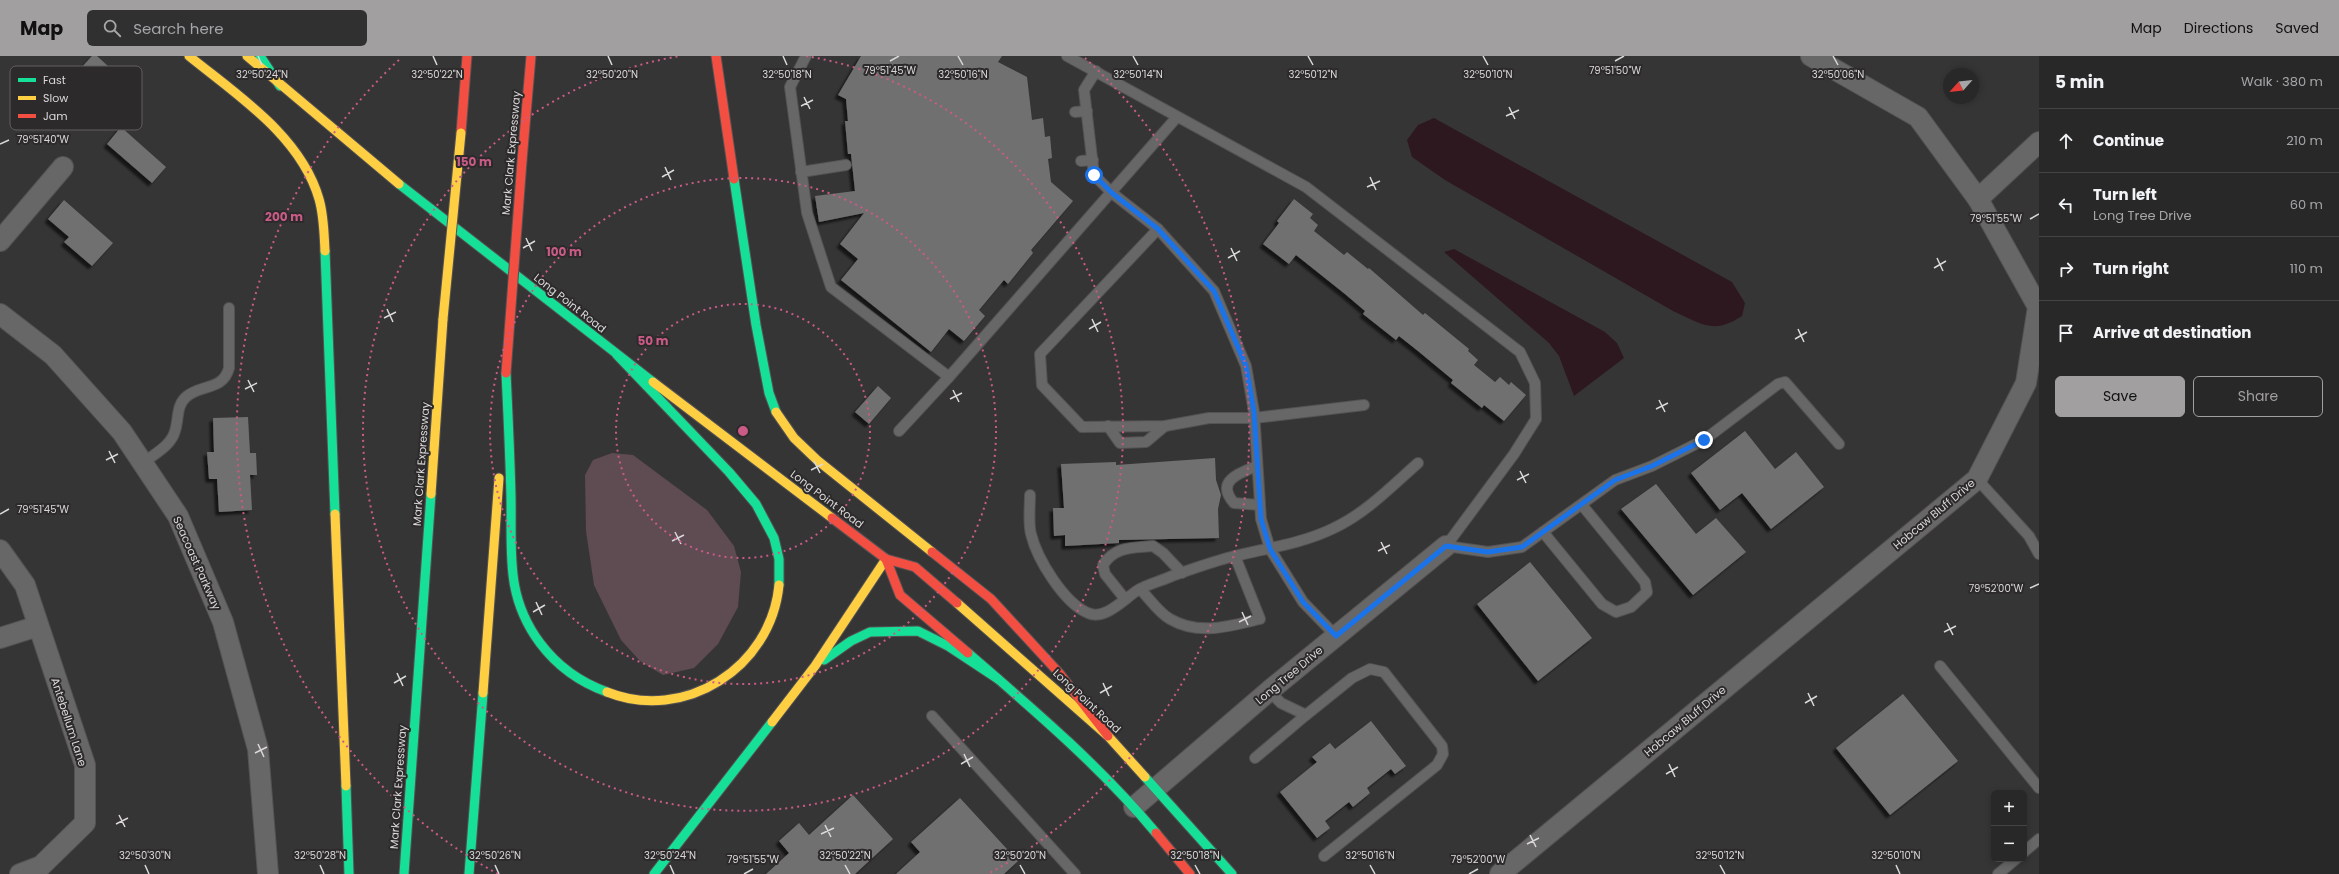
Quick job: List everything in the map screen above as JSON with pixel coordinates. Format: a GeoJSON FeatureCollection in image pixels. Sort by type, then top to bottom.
{"type":"FeatureCollection","features":[{"type":"Feature","properties":{"kind":"main road"},"geometry":{"type":"LineString","coordinates":[[189,56],[282,138],[307,171],[318,196],[324,240],[349,874]]}},
{"type":"Feature","properties":{"kind":"main road","name":"Long Point Road"},"geometry":{"type":"LineString","coordinates":[[247,56],[366,159],[616,355],[886,559],[915,567],[1016,653],[1108,736],[1156,787],[1232,874]]}},
{"type":"Feature","properties":{"kind":"main road"},"geometry":{"type":"LineString","coordinates":[[260,56],[280,86]]}},
{"type":"Feature","properties":{"kind":"main road"},"geometry":{"type":"LineString","coordinates":[[460,56],[461,133]]}},
{"type":"Feature","properties":{"kind":"main road","name":"Mark Clark Expressway"},"geometry":{"type":"LineString","coordinates":[[404,874],[443,319],[467,56]]}},
{"type":"Feature","properties":{"kind":"main road","name":"Mark Clark Expressway"},"geometry":{"type":"LineString","coordinates":[[469,874],[531,56]]}},
{"type":"Feature","properties":{"kind":"main road"},"geometry":{"type":"LineString","coordinates":[[716,56],[756,325],[769,393],[778,414],[794,438],[817,460],[991,600],[1060,674],[1108,736]]}},
{"type":"Feature","properties":{"kind":"main road"},"geometry":{"type":"LineString","coordinates":[[506,373],[513,565],[517,597],[526,624],[540,645],[558,665],[580,681],[606,693],[632,701],[661,702],[690,696],[713,687],[736,671],[757,650],[769,627],[776,606],[780,576],[771,530],[759,508],[738,482],[616,355]]}},
{"type":"Feature","properties":{"kind":"main road"},"geometry":{"type":"LineString","coordinates":[[654,874],[815,666],[886,559]]}},
{"type":"Feature","properties":{"kind":"main road"},"geometry":{"type":"LineString","coordinates":[[886,559],[900,595],[998,679],[1134,807],[1190,874]]}},
{"type":"Feature","properties":{"kind":"main road"},"geometry":{"type":"LineString","coordinates":[[815,666],[851,641],[870,632],[893,630],[918,631],[948,646],[998,679]]}},
{"type":"Feature","properties":{"kind":"street","name":"Hobcaw Bluff Drive"},"geometry":{"type":"LineString","coordinates":[[1500,874],[1977,479],[2032,386],[2038,307],[1978,199],[1918,117],[1810,56]]}},
{"type":"Feature","properties":{"kind":"street"},"geometry":{"type":"LineString","coordinates":[[1978,199],[2039,142]]}},
{"type":"Feature","properties":{"kind":"street"},"geometry":{"type":"LineString","coordinates":[[0,241],[63,167]]}},
{"type":"Feature","properties":{"kind":"street","name":"Seacoast Parkway"},"geometry":{"type":"LineString","coordinates":[[0,314],[53,355],[122,432],[178,516],[223,622],[258,749],[268,874]]}},
{"type":"Feature","properties":{"kind":"street","name":"Long Tree Drive"},"geometry":{"type":"LineString","coordinates":[[1134,807],[1269,691],[1446,546]]}},
{"type":"Feature","properties":{"kind":"street","name":"Antebellum Lane"},"geometry":{"type":"LineString","coordinates":[[0,550],[25,585],[85,765],[85,823],[40,866],[20,874]]}},
{"type":"Feature","properties":{"kind":"street"},"geometry":{"type":"LineString","coordinates":[[0,638],[38,626]]}},
{"type":"Feature","properties":{"kind":"lane"},"geometry":{"type":"LineString","coordinates":[[806,56],[790,87],[807,213],[831,287],[949,377]]}},
{"type":"Feature","properties":{"kind":"lane"},"geometry":{"type":"LineString","coordinates":[[1067,56],[1306,187],[1520,352],[1536,383],[1536,419],[1514,454],[1446,546],[1488,552],[1522,547],[1615,480],[1652,466],[1704,440],[1778,384],[1785,382],[1839,444]]}},
{"type":"Feature","properties":{"kind":"lane"},"geometry":{"type":"LineString","coordinates":[[1096,71],[1084,90],[1094,175],[1112,193],[1158,229],[1214,291],[1246,366],[1254,418],[1261,519],[1270,549],[1303,602],[1336,636]]}},
{"type":"Feature","properties":{"kind":"lane"},"geometry":{"type":"LineString","coordinates":[[1075,112],[1087,110]]}},
{"type":"Feature","properties":{"kind":"lane"},"geometry":{"type":"LineString","coordinates":[[899,432],[1112,193],[1177,117]]}},
{"type":"Feature","properties":{"kind":"lane"},"geometry":{"type":"LineString","coordinates":[[1081,161],[1092,160]]}},
{"type":"Feature","properties":{"kind":"lane"},"geometry":{"type":"LineString","coordinates":[[801,172],[846,165]]}},
{"type":"Feature","properties":{"kind":"lane"},"geometry":{"type":"LineString","coordinates":[[1158,229],[1040,354],[1042,385],[1082,427],[1166,426],[1209,418],[1254,418],[1364,405]]}},
{"type":"Feature","properties":{"kind":"lane"},"geometry":{"type":"LineString","coordinates":[[142,463],[168,444],[175,432],[180,403],[187,396],[218,383],[227,376],[229,368],[228,308]]}},
{"type":"Feature","properties":{"kind":"lane"},"geometry":{"type":"LineString","coordinates":[[1108,426],[1120,443],[1146,442],[1166,426]]}},
{"type":"Feature","properties":{"kind":"lane"},"geometry":{"type":"LineString","coordinates":[[1030,495],[1030,533],[1037,555],[1062,592],[1079,608],[1089,614],[1101,614],[1111,610],[1140,589],[1182,573],[1235,556],[1270,549],[1334,528],[1374,502],[1418,463]]}},
{"type":"Feature","properties":{"kind":"lane"},"geometry":{"type":"LineString","coordinates":[[1257,466],[1239,473],[1230,479],[1226,488],[1228,496],[1234,503],[1260,505]]}},
{"type":"Feature","properties":{"kind":"lane"},"geometry":{"type":"LineString","coordinates":[[1977,479],[2029,536],[2039,554]]}},
{"type":"Feature","properties":{"kind":"lane"},"geometry":{"type":"LineString","coordinates":[[1543,532],[1602,604],[1616,612],[1630,607],[1647,592],[1645,582],[1582,505]]}},
{"type":"Feature","properties":{"kind":"lane"},"geometry":{"type":"LineString","coordinates":[[1125,599],[1105,574],[1103,565],[1108,556],[1119,549],[1153,546],[1163,553],[1182,573]]}},
{"type":"Feature","properties":{"kind":"lane"},"geometry":{"type":"LineString","coordinates":[[1140,589],[1170,619],[1194,628],[1221,629],[1260,619],[1235,556]]}},
{"type":"Feature","properties":{"kind":"lane"},"geometry":{"type":"LineString","coordinates":[[1940,666],[2039,788]]}},
{"type":"Feature","properties":{"kind":"lane"},"geometry":{"type":"LineString","coordinates":[[1255,758],[1352,678],[1370,669],[1384,672],[1442,746],[1443,754],[1437,765],[1324,856]]}},
{"type":"Feature","properties":{"kind":"lane"},"geometry":{"type":"LineString","coordinates":[[1269,691],[1281,703],[1306,715]]}},
{"type":"Feature","properties":{"kind":"lane"},"geometry":{"type":"LineString","coordinates":[[932,716],[1075,874]]}},
{"type":"Feature","properties":{"kind":"lane"},"geometry":{"type":"LineString","coordinates":[[2027,850],[2039,840]]}},
{"type":"Feature","properties":{"kind":"lane"},"geometry":{"type":"LineString","coordinates":[[1998,874],[2012,862]]}},
{"type":"Feature","properties":{"kind":"shaded area"},"geometry":{"type":"Polygon","coordinates":[[[1434,118],[1732,282],[1745,303],[1742,316],[1732,322],[1715,326],[1708,326],[1692,320],[1673,311],[1445,180],[1412,157],[1407,140],[1418,125],[1434,118]]]}},
{"type":"Feature","properties":{"kind":"shaded area"},"geometry":{"type":"Polygon","coordinates":[[[1454,249],[1605,332],[1617,343],[1624,358],[1574,396],[1559,356],[1549,343],[1444,252],[1454,249]]]}},
{"type":"Feature","properties":{"kind":"shaded area"},"geometry":{"type":"Polygon","coordinates":[[[612,453],[633,455],[707,510],[734,546],[741,572],[738,607],[718,644],[694,668],[663,675],[640,661],[621,640],[594,585],[586,531],[585,475],[593,460],[612,453]]]}},
{"type":"Feature","properties":{"kind":"building"},"geometry":{"type":"Polygon","coordinates":[[[92,56],[97,56],[108,66],[83,66],[92,56]]]}},
{"type":"Feature","properties":{"kind":"building"},"geometry":{"type":"Polygon","coordinates":[[[861,56],[1002,56],[998,62],[1027,77],[1032,120],[1043,118],[1045,137],[1050,136],[1052,158],[1048,159],[1051,182],[1073,201],[1031,250],[1033,253],[1008,284],[1004,280],[979,310],[985,316],[964,341],[949,329],[931,352],[841,280],[858,259],[840,244],[864,213],[819,222],[815,196],[855,191],[851,154],[848,154],[845,121],[848,121],[846,99],[838,95],[861,56]]]}},
{"type":"Feature","properties":{"kind":"building"},"geometry":{"type":"Polygon","coordinates":[[[119,130],[124,130],[166,167],[152,183],[107,144],[119,130]]]}},
{"type":"Feature","properties":{"kind":"building"},"geometry":{"type":"Polygon","coordinates":[[[1294,199],[1313,214],[1310,218],[1318,225],[1314,231],[1344,255],[1347,252],[1368,269],[1369,268],[1423,315],[1425,313],[1469,349],[1468,351],[1478,360],[1474,365],[1495,382],[1500,377],[1509,385],[1511,382],[1526,395],[1504,421],[1484,405],[1482,408],[1451,383],[1453,380],[1399,336],[1396,340],[1363,314],[1365,311],[1296,255],[1289,264],[1263,244],[1279,223],[1277,221],[1294,199]]]}},
{"type":"Feature","properties":{"kind":"building"},"geometry":{"type":"Polygon","coordinates":[[[64,200],[113,243],[92,266],[64,242],[69,237],[48,219],[64,200]]]}},
{"type":"Feature","properties":{"kind":"building"},"geometry":{"type":"Polygon","coordinates":[[[878,386],[891,398],[869,424],[855,412],[878,386]]]}},
{"type":"Feature","properties":{"kind":"building"},"geometry":{"type":"Polygon","coordinates":[[[248,417],[250,453],[256,453],[257,475],[250,475],[252,510],[219,512],[217,479],[209,479],[207,452],[214,452],[213,418],[248,417]]]}},
{"type":"Feature","properties":{"kind":"building"},"geometry":{"type":"Polygon","coordinates":[[[1745,431],[1775,469],[1796,452],[1824,487],[1771,529],[1742,493],[1720,510],[1691,473],[1745,431]]]}},
{"type":"Feature","properties":{"kind":"building"},"geometry":{"type":"Polygon","coordinates":[[[1215,458],[1216,480],[1221,495],[1218,509],[1219,538],[1119,540],[1119,543],[1065,546],[1065,535],[1054,536],[1053,508],[1064,508],[1061,464],[1116,462],[1116,465],[1215,458]]]}},
{"type":"Feature","properties":{"kind":"building"},"geometry":{"type":"Polygon","coordinates":[[[1656,484],[1696,534],[1716,518],[1746,552],[1693,595],[1621,509],[1656,484]]]}},
{"type":"Feature","properties":{"kind":"building"},"geometry":{"type":"Polygon","coordinates":[[[1530,562],[1592,638],[1538,681],[1477,604],[1530,562]]]}},
{"type":"Feature","properties":{"kind":"building"},"geometry":{"type":"Polygon","coordinates":[[[1903,694],[1958,761],[1890,815],[1836,748],[1903,694]]]}},
{"type":"Feature","properties":{"kind":"building"},"geometry":{"type":"Polygon","coordinates":[[[1371,721],[1406,766],[1395,774],[1391,769],[1367,788],[1370,793],[1353,807],[1349,802],[1325,821],[1330,828],[1317,838],[1280,792],[1317,762],[1312,757],[1330,743],[1335,749],[1371,721]]]}},
{"type":"Feature","properties":{"kind":"building"},"geometry":{"type":"Polygon","coordinates":[[[853,795],[893,839],[855,874],[766,874],[789,853],[779,841],[799,823],[809,835],[853,795]]]}},
{"type":"Feature","properties":{"kind":"building"},"geometry":{"type":"Polygon","coordinates":[[[960,798],[1018,861],[1004,874],[896,874],[920,852],[911,842],[960,798]]]}},
{"type":"Feature","properties":{"kind":"traffic: fast"},"geometry":{"type":"LineString","coordinates":[[260,56],[280,86]]}},
{"type":"Feature","properties":{"kind":"traffic: fast"},"geometry":{"type":"LineString","coordinates":[[734,179],[756,325],[769,393],[776,412]]}},
{"type":"Feature","properties":{"kind":"traffic: fast"},"geometry":{"type":"LineString","coordinates":[[399,184],[653,382]]}},
{"type":"Feature","properties":{"kind":"traffic: fast"},"geometry":{"type":"LineString","coordinates":[[325,251],[335,514]]}},
{"type":"Feature","properties":{"kind":"traffic: fast"},"geometry":{"type":"LineString","coordinates":[[617,355],[729,472],[756,504],[774,538],[779,559],[779,585]]}},
{"type":"Feature","properties":{"kind":"traffic: fast"},"geometry":{"type":"LineString","coordinates":[[506,373],[511,482],[511,555],[516,591],[521,608],[529,626],[540,643],[554,659],[570,673],[587,684],[607,692]]}},
{"type":"Feature","properties":{"kind":"traffic: fast"},"geometry":{"type":"LineString","coordinates":[[404,874],[431,494]]}},
{"type":"Feature","properties":{"kind":"traffic: fast"},"geometry":{"type":"LineString","coordinates":[[824,660],[851,641],[870,632],[918,631],[948,646],[998,679]]}},
{"type":"Feature","properties":{"kind":"traffic: fast"},"geometry":{"type":"LineString","coordinates":[[968,653],[1066,739],[1113,785],[1156,833]]}},
{"type":"Feature","properties":{"kind":"traffic: fast"},"geometry":{"type":"LineString","coordinates":[[469,874],[483,693]]}},
{"type":"Feature","properties":{"kind":"traffic: fast"},"geometry":{"type":"LineString","coordinates":[[654,874],[772,722]]}},
{"type":"Feature","properties":{"kind":"traffic: fast"},"geometry":{"type":"LineString","coordinates":[[1145,777],[1232,874]]}},
{"type":"Feature","properties":{"kind":"traffic: fast"},"geometry":{"type":"LineString","coordinates":[[346,786],[349,874]]}},
{"type":"Feature","properties":{"kind":"traffic: slow"},"geometry":{"type":"LineString","coordinates":[[189,56],[265,118],[283,136],[298,156],[310,176],[321,205],[325,251]]}},
{"type":"Feature","properties":{"kind":"traffic: slow"},"geometry":{"type":"LineString","coordinates":[[247,56],[399,184]]}},
{"type":"Feature","properties":{"kind":"traffic: slow"},"geometry":{"type":"LineString","coordinates":[[443,319],[461,133]]}},
{"type":"Feature","properties":{"kind":"traffic: slow"},"geometry":{"type":"LineString","coordinates":[[431,494],[443,319]]}},
{"type":"Feature","properties":{"kind":"traffic: slow"},"geometry":{"type":"LineString","coordinates":[[653,382],[832,518]]}},
{"type":"Feature","properties":{"kind":"traffic: slow"},"geometry":{"type":"LineString","coordinates":[[776,412],[794,438],[817,460],[932,552]]}},
{"type":"Feature","properties":{"kind":"traffic: slow"},"geometry":{"type":"LineString","coordinates":[[483,693],[499,478]]}},
{"type":"Feature","properties":{"kind":"traffic: slow"},"geometry":{"type":"LineString","coordinates":[[335,514],[346,786]]}},
{"type":"Feature","properties":{"kind":"traffic: slow"},"geometry":{"type":"LineString","coordinates":[[772,722],[815,666],[886,559]]}},
{"type":"Feature","properties":{"kind":"traffic: slow"},"geometry":{"type":"LineString","coordinates":[[607,692],[636,700],[665,700],[693,694],[719,681],[741,664],[760,641],[772,615],[779,585]]}},
{"type":"Feature","properties":{"kind":"traffic: slow"},"geometry":{"type":"LineString","coordinates":[[957,603],[1108,736],[1145,777]]}},
{"type":"Feature","properties":{"kind":"traffic: jam"},"geometry":{"type":"LineString","coordinates":[[461,133],[467,56]]}},
{"type":"Feature","properties":{"kind":"traffic: jam"},"geometry":{"type":"LineString","coordinates":[[522,161],[531,56]]}},
{"type":"Feature","properties":{"kind":"traffic: jam"},"geometry":{"type":"LineString","coordinates":[[716,56],[734,179]]}},
{"type":"Feature","properties":{"kind":"traffic: jam"},"geometry":{"type":"LineString","coordinates":[[506,373],[522,161]]}},
{"type":"Feature","properties":{"kind":"traffic: jam"},"geometry":{"type":"LineString","coordinates":[[832,518],[886,559],[915,567],[957,603]]}},
{"type":"Feature","properties":{"kind":"traffic: jam"},"geometry":{"type":"LineString","coordinates":[[932,552],[991,599],[1060,674],[1108,736]]}},
{"type":"Feature","properties":{"kind":"traffic: jam"},"geometry":{"type":"LineString","coordinates":[[886,559],[900,595],[968,653]]}},
{"type":"Feature","properties":{"kind":"traffic: jam"},"geometry":{"type":"LineString","coordinates":[[1156,833],[1190,874]]}},
{"type":"Feature","properties":{"kind":"route"},"geometry":{"type":"LineString","coordinates":[[1094,175],[1112,193],[1158,229],[1214,291],[1246,366],[1254,412],[1261,519],[1270,549],[1303,602],[1336,636],[1446,546],[1488,552],[1522,547],[1615,480],[1652,466],[1704,440]]}}]}
